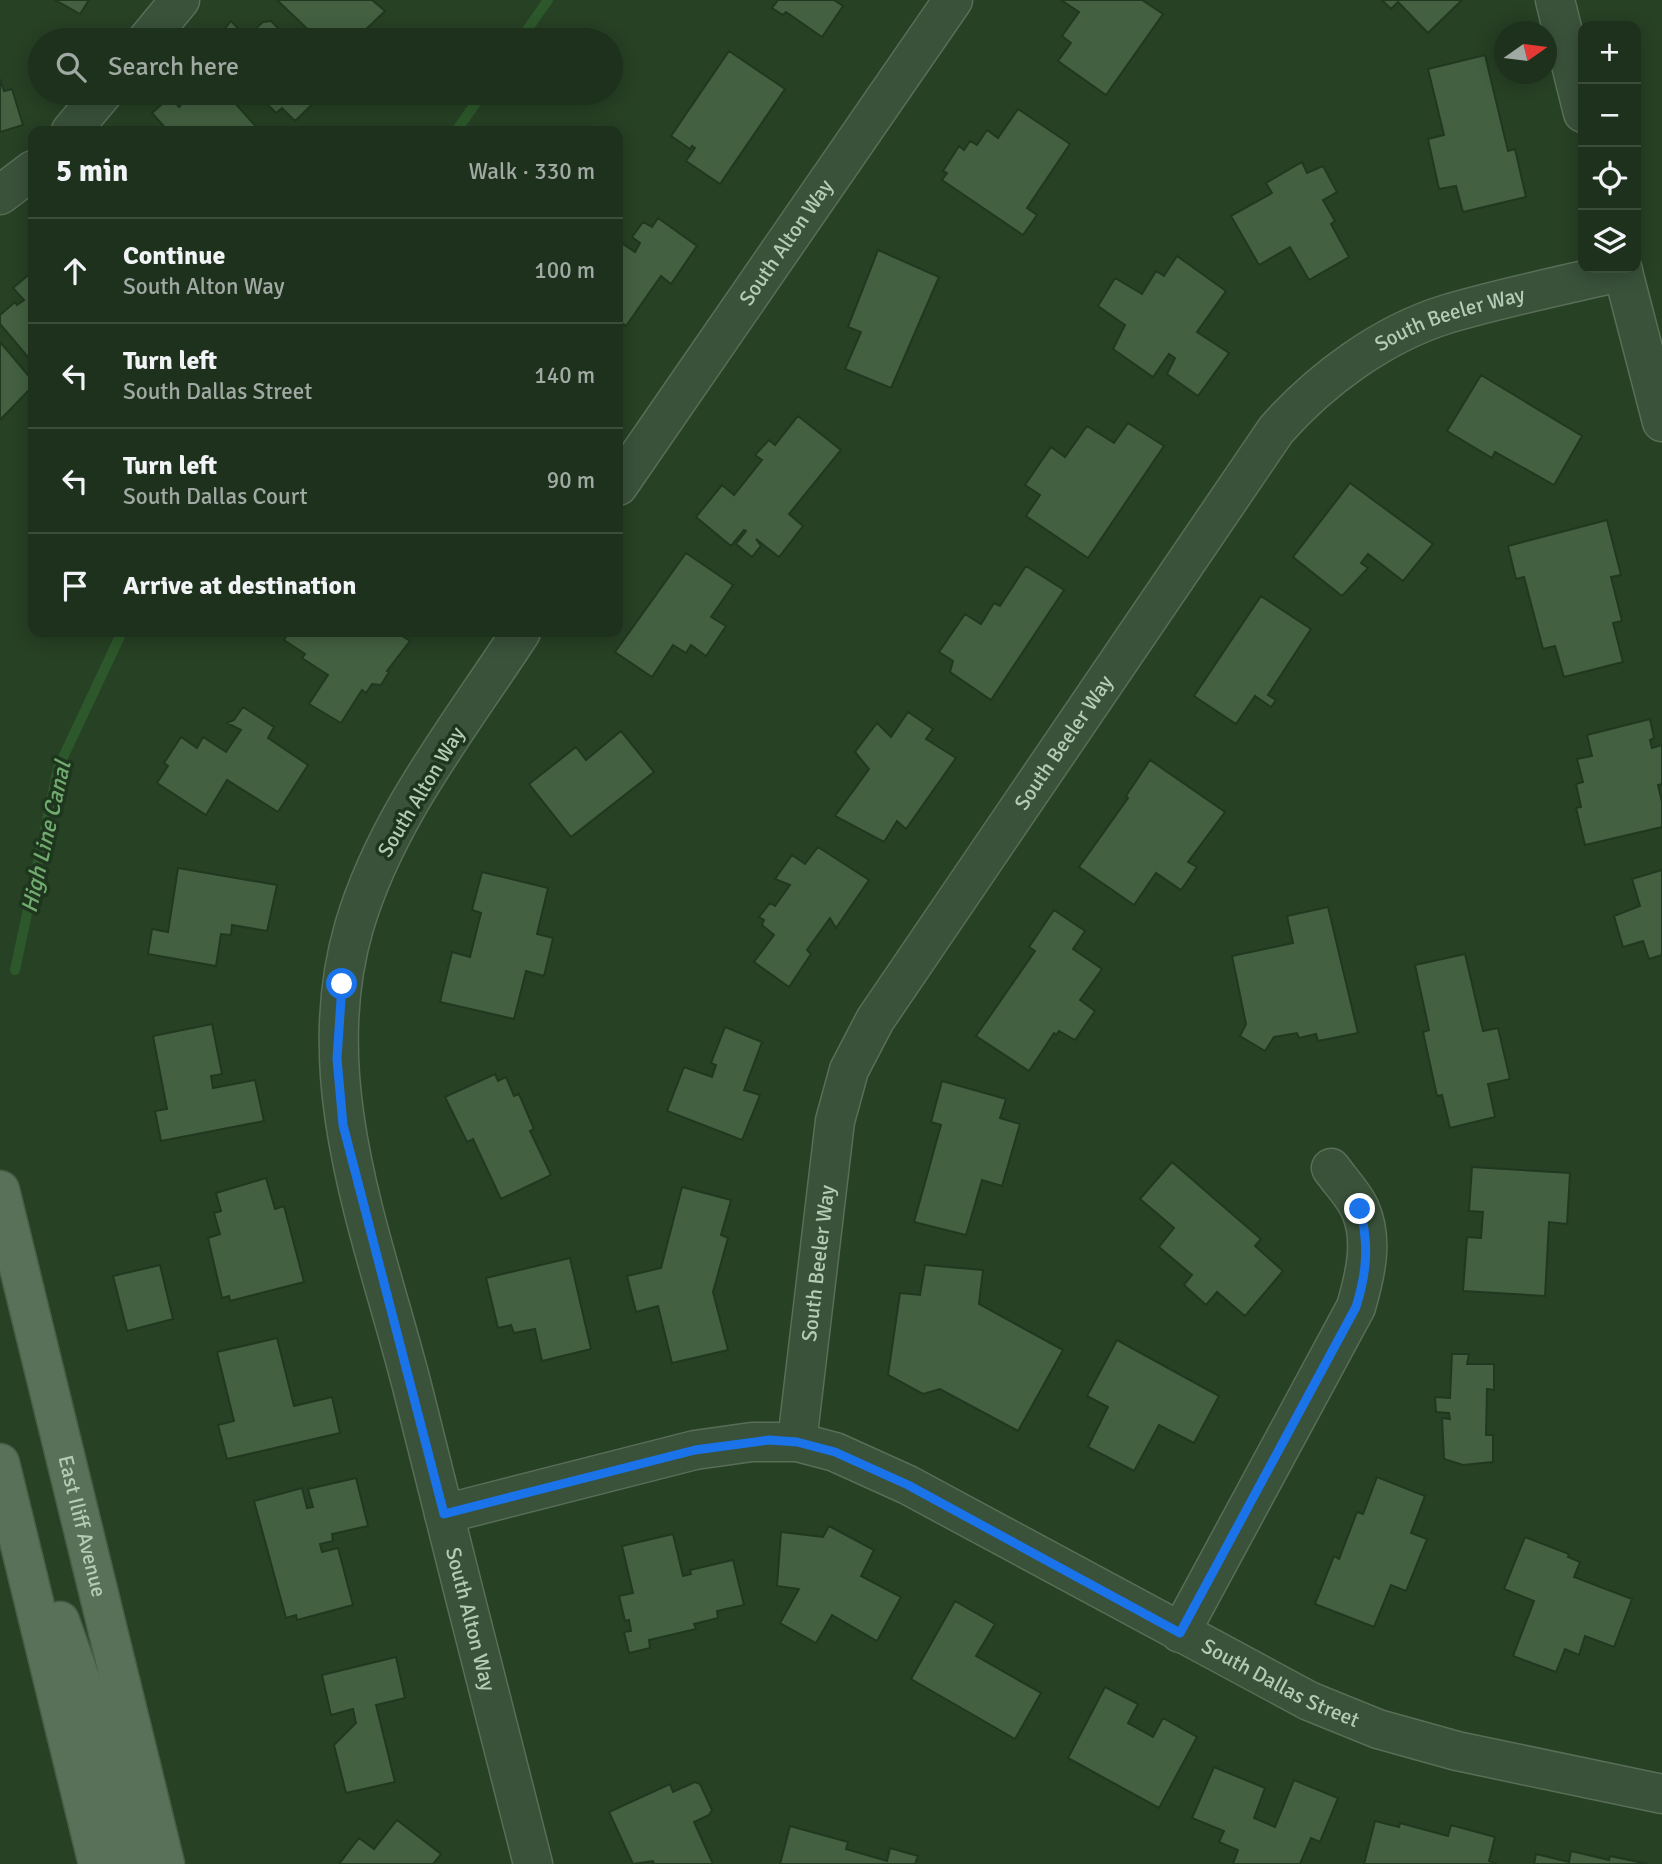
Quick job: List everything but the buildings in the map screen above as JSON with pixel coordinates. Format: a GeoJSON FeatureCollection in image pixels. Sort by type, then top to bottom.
{"type":"FeatureCollection","features":[{"type":"Feature","properties":{"kind":"main road","name":"East Iliff Avenue"},"geometry":{"type":"LineString","coordinates":[[0,1190],[165,1864]]}},
{"type":"Feature","properties":{"kind":"main road"},"geometry":{"type":"LineString","coordinates":[[0,1463],[98,1864]]}},
{"type":"Feature","properties":{"kind":"main road"},"geometry":{"type":"LineString","coordinates":[[20,1545],[63,1628],[76,1662],[130,1864]]}},
{"type":"Feature","properties":{"kind":"street"},"geometry":{"type":"LineString","coordinates":[[157,28],[180,0]]}},
{"type":"Feature","properties":{"kind":"street","name":"South Alton Way"},"geometry":{"type":"LineString","coordinates":[[623,479],[953,0]]}},
{"type":"Feature","properties":{"kind":"street"},"geometry":{"type":"LineString","coordinates":[[1555,0],[1578,93]]}},
{"type":"Feature","properties":{"kind":"street"},"geometry":{"type":"LineString","coordinates":[[75,126],[93,105]]}},
{"type":"Feature","properties":{"kind":"street"},"geometry":{"type":"LineString","coordinates":[[0,195],[28,174]]}},
{"type":"Feature","properties":{"kind":"street","name":"South Beeler Way"},"geometry":{"type":"LineString","coordinates":[[797,1442],[835,1121],[849,1070],[875,1020],[1276,430],[1328,381],[1395,337],[1445,315],[1611,273]]}},
{"type":"Feature","properties":{"kind":"street"},"geometry":{"type":"LineString","coordinates":[[1624,273],[1662,422]]}},
{"type":"Feature","properties":{"kind":"street","name":"South Alton Way"},"geometry":{"type":"LineString","coordinates":[[518,637],[398,822],[379,859],[354,928],[342,984],[337,1059],[343,1125],[533,1864]]}},
{"type":"Feature","properties":{"kind":"street"},"geometry":{"type":"LineString","coordinates":[[1180,1633],[1356,1307],[1367,1263],[1367,1237],[1360,1209],[1331,1168]]}},
{"type":"Feature","properties":{"kind":"street","name":"South Dallas Street"},"geometry":{"type":"LineString","coordinates":[[444,1514],[695,1450],[769,1440],[797,1442],[835,1452],[908,1485],[1309,1701],[1378,1729],[1457,1751],[1662,1794]]}},
{"type":"Feature","properties":{"kind":"waterway","name":"High Line Canal"},"geometry":{"type":"LineString","coordinates":[[528,28],[548,0]]}},
{"type":"Feature","properties":{"kind":"waterway","name":"High Line Canal"},"geometry":{"type":"LineString","coordinates":[[460,126],[474,105]]}},
{"type":"Feature","properties":{"kind":"waterway","name":"High Line Canal"},"geometry":{"type":"LineString","coordinates":[[15,970],[58,768],[120,637]]}},
{"type":"Feature","properties":{"kind":"route"},"geometry":{"type":"LineString","coordinates":[[342,984],[337,1059],[343,1125],[444,1514],[695,1450],[769,1440],[797,1442],[835,1452],[908,1485],[1180,1633],[1356,1307],[1367,1263],[1367,1237],[1360,1209]]}}]}
